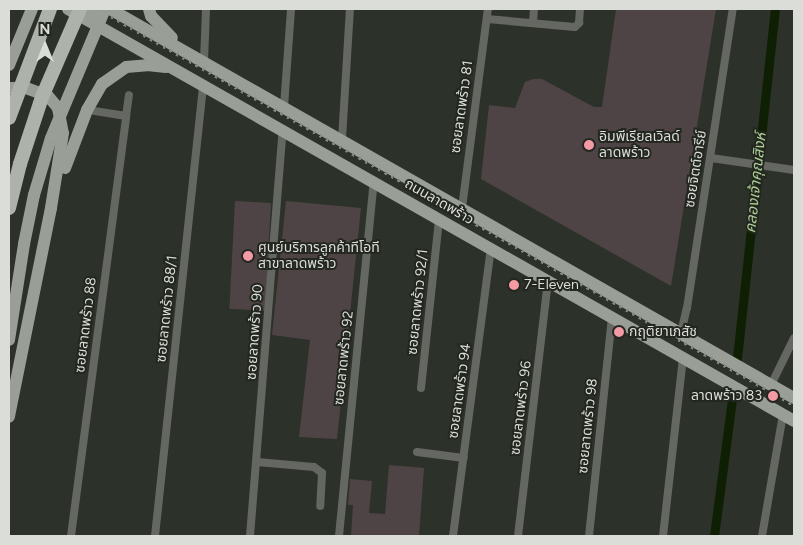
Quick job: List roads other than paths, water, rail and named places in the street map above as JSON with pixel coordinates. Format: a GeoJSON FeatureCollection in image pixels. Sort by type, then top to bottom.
{"type":"FeatureCollection","features":[{"type":"Feature","properties":{"kind":"highway"},"geometry":{"type":"LineString","coordinates":[[9,118],[50,9]]}},
{"type":"Feature","properties":{"kind":"highway"},"geometry":{"type":"LineString","coordinates":[[9,208],[20,164],[42,97],[88,12]]}},
{"type":"Feature","properties":{"kind":"main road"},"geometry":{"type":"LineString","coordinates":[[9,64],[32,9]]}},
{"type":"Feature","properties":{"kind":"main road","name":"ถนนลาดพร้าว"},"geometry":{"type":"LineString","coordinates":[[68,9],[88,12],[175,69],[794,421]]}},
{"type":"Feature","properties":{"kind":"main road"},"geometry":{"type":"LineString","coordinates":[[9,340],[24,244],[34,196],[51,138],[105,9]]}},
{"type":"Feature","properties":{"kind":"main road","name":"ถนนลาดพร้าว"},"geometry":{"type":"LineString","coordinates":[[110,9],[342,139],[794,398]]}},
{"type":"Feature","properties":{"kind":"main road"},"geometry":{"type":"LineString","coordinates":[[149,9],[151,16],[164,31],[190,54]]}},
{"type":"Feature","properties":{"kind":"main road"},"geometry":{"type":"LineString","coordinates":[[51,208],[86,110],[102,84],[126,67],[147,65],[175,69]]}},
{"type":"Feature","properties":{"kind":"main road"},"geometry":{"type":"LineString","coordinates":[[9,88],[26,88],[48,96],[58,108],[63,134],[51,208],[9,416]]}},
{"type":"Feature","properties":{"kind":"street"},"geometry":{"type":"LineString","coordinates":[[204,61],[206,9]]}},
{"type":"Feature","properties":{"kind":"street"},"geometry":{"type":"LineString","coordinates":[[284,107],[291,9]]}},
{"type":"Feature","properties":{"kind":"street"},"geometry":{"type":"LineString","coordinates":[[342,139],[350,9]]}},
{"type":"Feature","properties":{"kind":"street","name":"ซอยลาดพร้าว 81"},"geometry":{"type":"LineString","coordinates":[[462,208],[488,9]]}},
{"type":"Feature","properties":{"kind":"street"},"geometry":{"type":"LineString","coordinates":[[533,22],[534,9]]}},
{"type":"Feature","properties":{"kind":"street"},"geometry":{"type":"LineString","coordinates":[[487,19],[575,27],[578,23],[580,9]]}},
{"type":"Feature","properties":{"kind":"street","name":"ซอยจิตต์อารีย์"},"geometry":{"type":"LineString","coordinates":[[681,333],[687,308],[733,9]]}},
{"type":"Feature","properties":{"kind":"street","name":"ซอยลาดพร้าว 88/1"},"geometry":{"type":"LineString","coordinates":[[155,536],[203,85]]}},
{"type":"Feature","properties":{"kind":"street","name":"ซอยลาดพร้าว 88"},"geometry":{"type":"LineString","coordinates":[[71,536],[129,95]]}},
{"type":"Feature","properties":{"kind":"street"},"geometry":{"type":"LineString","coordinates":[[86,110],[126,116]]}},
{"type":"Feature","properties":{"kind":"street","name":"ซอยลาดพร้าว 90"},"geometry":{"type":"LineString","coordinates":[[250,536],[283,129]]}},
{"type":"Feature","properties":{"kind":"street"},"geometry":{"type":"LineString","coordinates":[[710,158],[794,170]]}},
{"type":"Feature","properties":{"kind":"street","name":"ซอยลาดพร้าว 92"},"geometry":{"type":"LineString","coordinates":[[340,536],[374,181]]}},
{"type":"Feature","properties":{"kind":"street","name":"ซอยลาดพร้าว 92/1"},"geometry":{"type":"LineString","coordinates":[[421,388],[439,219]]}},
{"type":"Feature","properties":{"kind":"street","name":"ซอยลาดพร้าว 94"},"geometry":{"type":"LineString","coordinates":[[453,536],[491,249]]}},
{"type":"Feature","properties":{"kind":"street","name":"ซอยลาดพร้าว 96"},"geometry":{"type":"LineString","coordinates":[[518,536],[548,282]]}},
{"type":"Feature","properties":{"kind":"street","name":"ซอยลาดพร้าว 98"},"geometry":{"type":"LineString","coordinates":[[589,536],[612,318]]}},
{"type":"Feature","properties":{"kind":"street"},"geometry":{"type":"LineString","coordinates":[[771,385],[794,338]]}},
{"type":"Feature","properties":{"kind":"street"},"geometry":{"type":"LineString","coordinates":[[663,536],[683,358]]}},
{"type":"Feature","properties":{"kind":"street"},"geometry":{"type":"LineString","coordinates":[[762,536],[783,415]]}},
{"type":"Feature","properties":{"kind":"street"},"geometry":{"type":"LineString","coordinates":[[417,452],[464,458]]}},
{"type":"Feature","properties":{"kind":"street"},"geometry":{"type":"LineString","coordinates":[[257,462],[314,467],[322,474],[320,506]]}},
{"type":"Feature","properties":{"kind":"waterway","name":"คลองเจ้าคุณสิงห์"},"geometry":{"type":"LineString","coordinates":[[737,358],[775,9]]}},
{"type":"Feature","properties":{"kind":"waterway","name":"คลองเจ้าคุณสิงห์"},"geometry":{"type":"LineString","coordinates":[[714,536],[732,400]]}},
{"type":"Feature","properties":{"kind":"railway"},"geometry":{"type":"LineString","coordinates":[[98,9],[794,405]]}},
{"type":"Feature","properties":{"kind":"place","name":"อิมพีเรียลเวิลด์ ลาดพร้าว"},"geometry":{"type":"Point","coordinates":[589,145]}},
{"type":"Feature","properties":{"kind":"place","name":"ศูนย์บริการลูกค้าทีโอที สาขาลาดพร้าว"},"geometry":{"type":"Point","coordinates":[248,256]}},
{"type":"Feature","properties":{"kind":"place","name":"7-Eleven"},"geometry":{"type":"Point","coordinates":[514,285]}},
{"type":"Feature","properties":{"kind":"place","name":"กฤติยาเภสัช"},"geometry":{"type":"Point","coordinates":[619,332]}},
{"type":"Feature","properties":{"kind":"place","name":"ลาดพร้าว 83"},"geometry":{"type":"Point","coordinates":[773,396]}}]}
